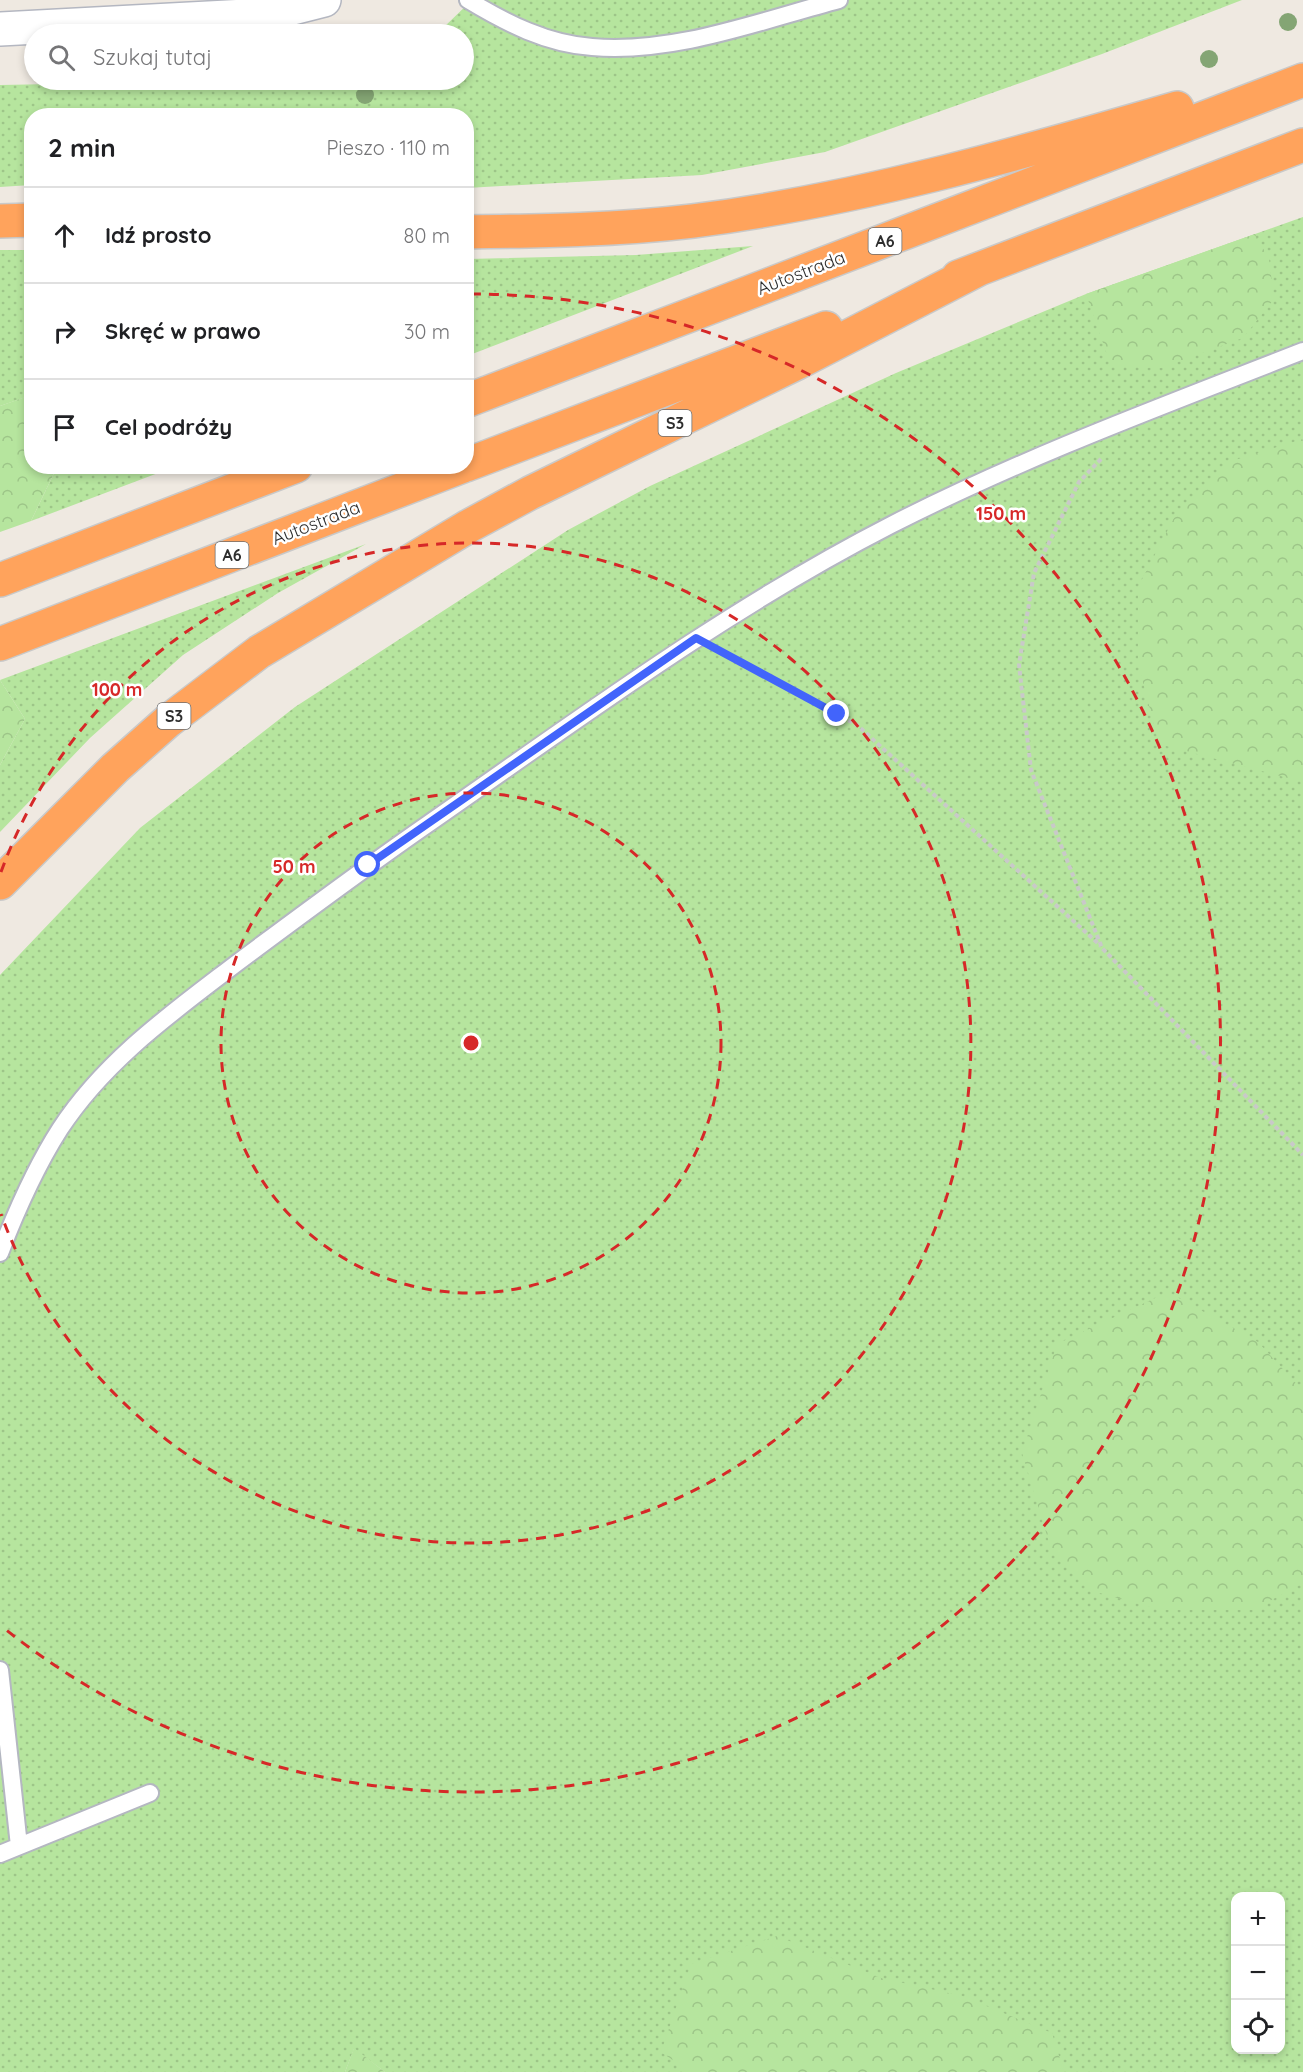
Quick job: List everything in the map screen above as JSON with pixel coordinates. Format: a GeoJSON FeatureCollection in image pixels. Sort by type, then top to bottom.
{"type":"FeatureCollection","features":[{"type":"Feature","properties":{"kind":"highway"},"geometry":{"type":"LineString","coordinates":[[474,232],[559,231],[639,226],[814,201],[960,169],[1303,72]]}},
{"type":"Feature","properties":{"kind":"highway","name":"Autostrada"},"geometry":{"type":"LineString","coordinates":[[474,398],[1303,80]]}},
{"type":"Feature","properties":{"kind":"highway","name":"Autostrada"},"geometry":{"type":"LineString","coordinates":[[474,463],[1303,145]]}},
{"type":"Feature","properties":{"kind":"highway"},"geometry":{"type":"LineString","coordinates":[[0,221],[24,220]]}},
{"type":"Feature","properties":{"kind":"highway","name":"S3"},"geometry":{"type":"LineString","coordinates":[[0,883],[115,768],[168,721],[259,652],[520,499],[603,456],[797,363],[979,269]]}},
{"type":"Feature","properties":{"kind":"highway"},"geometry":{"type":"LineString","coordinates":[[0,580],[275,474]]}},
{"type":"Feature","properties":{"kind":"highway","name":"Autostrada"},"geometry":{"type":"LineString","coordinates":[[0,644],[444,474]]}},
{"type":"Feature","properties":{"kind":"street"},"geometry":{"type":"LineString","coordinates":[[95,24],[265,15],[324,0]]}},
{"type":"Feature","properties":{"kind":"street"},"geometry":{"type":"LineString","coordinates":[[0,29],[24,28]]}},
{"type":"Feature","properties":{"kind":"lane"},"geometry":{"type":"LineString","coordinates":[[468,0],[527,31],[591,47],[664,45],[839,0]]}},
{"type":"Feature","properties":{"kind":"lane"},"geometry":{"type":"LineString","coordinates":[[0,1253],[22,1196],[62,1127],[104,1074],[156,1025],[349,879],[696,638],[783,584],[892,524],[1011,468],[1303,351]]}},
{"type":"Feature","properties":{"kind":"lane"},"geometry":{"type":"LineString","coordinates":[[0,1670],[19,1846]]}},
{"type":"Feature","properties":{"kind":"lane"},"geometry":{"type":"LineString","coordinates":[[0,1854],[150,1793]]}},
{"type":"Feature","properties":{"kind":"path"},"geometry":{"type":"LineString","coordinates":[[1102,948],[1031,770],[1019,665],[1034,573],[1079,482],[1103,458]]}},
{"type":"Feature","properties":{"kind":"path"},"geometry":{"type":"LineString","coordinates":[[696,638],[857,725],[1102,948],[1303,1155]]}},
{"type":"Feature","properties":{"kind":"green space"},"geometry":{"type":"Polygon","coordinates":[[[472,0],[1242,0],[1102,54],[825,152],[702,175],[474,188],[474,108],[24,108],[24,185],[0,187],[0,85],[24,85],[24,90],[474,90],[474,24],[447,24],[472,0]]]}},
{"type":"Feature","properties":{"kind":"green space"},"geometry":{"type":"Polygon","coordinates":[[[1303,217],[1303,2072],[385,2072],[354,2049],[345,2072],[0,2072],[0,975],[140,828],[295,707],[568,530],[650,486],[896,373],[1086,294],[1303,217]]]}},
{"type":"Feature","properties":{"kind":"green space"},"geometry":{"type":"Polygon","coordinates":[[[1255,234],[1269,259],[1274,299],[1243,338],[1161,368],[1111,366],[1086,294],[1255,234]]]}},
{"type":"Feature","properties":{"kind":"green space"},"geometry":{"type":"Polygon","coordinates":[[[753,246],[474,353],[474,259],[636,255],[753,246]]]}},
{"type":"Feature","properties":{"kind":"green space"},"geometry":{"type":"Polygon","coordinates":[[[0,250],[24,250],[24,398],[0,406],[0,250]]]}},
{"type":"Feature","properties":{"kind":"green space"},"geometry":{"type":"Polygon","coordinates":[[[24,397],[24,474],[54,474],[31,521],[0,532],[0,406],[24,397]]]}},
{"type":"Feature","properties":{"kind":"green space"},"geometry":{"type":"Polygon","coordinates":[[[1303,439],[1303,782],[1159,744],[1138,663],[1138,587],[1175,516],[1235,460],[1303,439]]]}},
{"type":"Feature","properties":{"kind":"green space"},"geometry":{"type":"Polygon","coordinates":[[[54,474],[155,474],[31,521],[54,474]]]}},
{"type":"Feature","properties":{"kind":"green space"},"geometry":{"type":"Polygon","coordinates":[[[366,544],[278,593],[183,655],[90,738],[0,832],[0,765],[25,719],[0,680],[366,544]]]}},
{"type":"Feature","properties":{"kind":"green space"},"geometry":{"type":"Polygon","coordinates":[[[0,680],[25,719],[0,765],[0,680]]]}},
{"type":"Feature","properties":{"kind":"green space"},"geometry":{"type":"Polygon","coordinates":[[[1168,1292],[1258,1342],[1303,1391],[1303,1583],[1253,1610],[1161,1610],[1096,1592],[1052,1552],[1022,1453],[1057,1344],[1168,1292]]]}},
{"type":"Feature","properties":{"kind":"green space"},"geometry":{"type":"Polygon","coordinates":[[[777,1936],[881,1978],[962,1996],[1052,2033],[1064,2072],[690,2072],[661,2052],[691,1964],[777,1936]]]}},
{"type":"Feature","properties":{"kind":"green space"},"geometry":{"type":"Polygon","coordinates":[[[354,2048],[385,2072],[345,2072],[354,2048]]]}},
{"type":"Feature","properties":{"kind":"route"},"geometry":{"type":"LineString","coordinates":[[368,865],[696,638],[837,714]]}}]}
